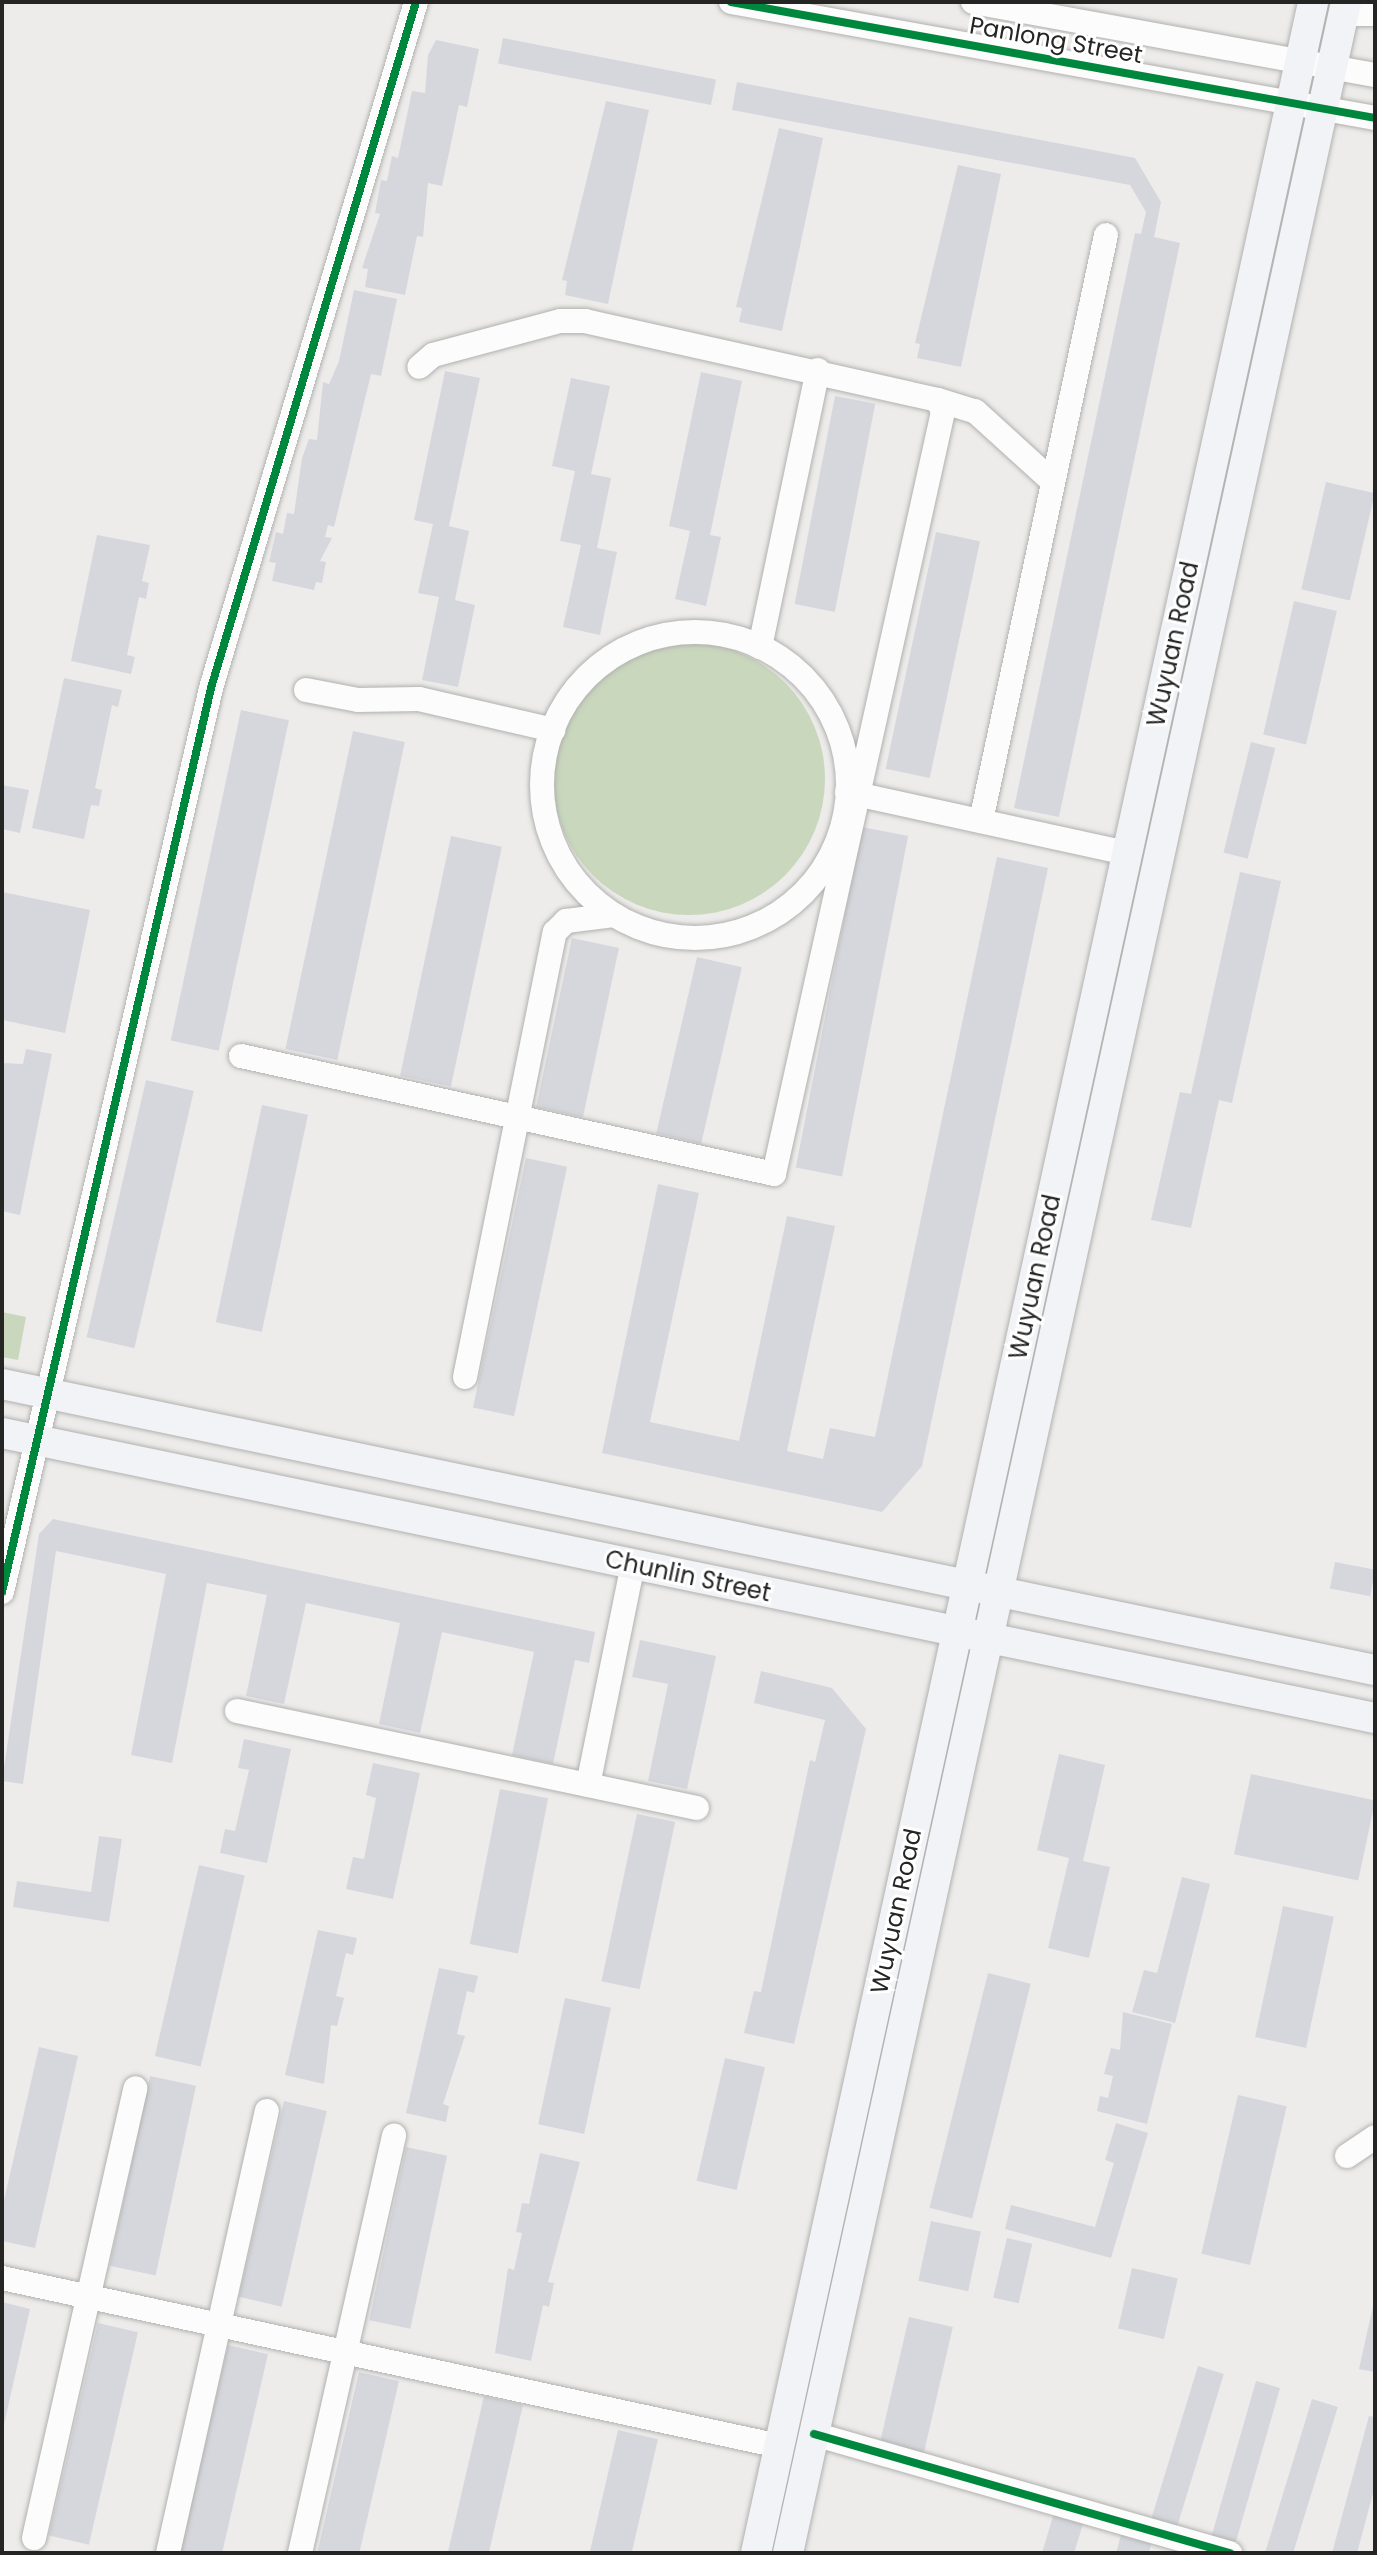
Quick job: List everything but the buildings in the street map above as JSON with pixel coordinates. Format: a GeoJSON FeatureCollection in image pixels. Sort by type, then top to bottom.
{"type":"FeatureCollection","features":[{"type":"Feature","properties":{"kind":"main road","name":"Wuyuan Road"},"geometry":{"type":"LineString","coordinates":[[756,2553],[1313,2]]}},
{"type":"Feature","properties":{"kind":"main road","name":"Wuyuan Road"},"geometry":{"type":"LineString","coordinates":[[788,2553],[1345,8]]}},
{"type":"Feature","properties":{"kind":"main road","name":"Chunlin Street"},"geometry":{"type":"LineString","coordinates":[[2,1384],[1375,1670]]}},
{"type":"Feature","properties":{"kind":"main road","name":"Chunlin Street"},"geometry":{"type":"LineString","coordinates":[[2,1433],[1375,1718]]}},
{"type":"Feature","properties":{"kind":"street"},"geometry":{"type":"LineString","coordinates":[[2,1592],[211,688],[416,2]]}},
{"type":"Feature","properties":{"kind":"street","name":"Panlong Street"},"geometry":{"type":"LineString","coordinates":[[731,2],[1375,118]]}},
{"type":"Feature","properties":{"kind":"street","name":"Panlong Street"},"geometry":{"type":"LineString","coordinates":[[973,2],[1375,75]]}},
{"type":"Feature","properties":{"kind":"street"},"geometry":{"type":"LineString","coordinates":[[1345,8],[1375,14]]}},
{"type":"Feature","properties":{"kind":"street"},"geometry":{"type":"LineString","coordinates":[[981,821],[1106,235]]}},
{"type":"Feature","properties":{"kind":"street"},"geometry":{"type":"LineString","coordinates":[[419,367],[433,355],[560,321],[586,321],[818,370],[975,411],[1053,482]]}},
{"type":"Feature","properties":{"kind":"street"},"geometry":{"type":"LineString","coordinates":[[760,647],[818,370]]}},
{"type":"Feature","properties":{"kind":"street"},"geometry":{"type":"LineString","coordinates":[[241,1056],[774,1174],[852,794],[943,412],[938,400]]}},
{"type":"Feature","properties":{"kind":"street"},"geometry":{"type":"LineString","coordinates":[[706,632],[760,647],[795,669],[826,707],[844,753],[852,794],[842,826],[822,870],[767,919],[726,935],[682,938],[614,915],[568,871],[548,827],[543,778],[553,730],[594,670],[635,644],[706,632]]}},
{"type":"Feature","properties":{"kind":"street"},"geometry":{"type":"LineString","coordinates":[[306,690],[358,700],[419,699],[553,730]]}},
{"type":"Feature","properties":{"kind":"street"},"geometry":{"type":"LineString","coordinates":[[852,794],[1127,853]]}},
{"type":"Feature","properties":{"kind":"street"},"geometry":{"type":"LineString","coordinates":[[465,1377],[555,932],[566,921],[614,915]]}},
{"type":"Feature","properties":{"kind":"street"},"geometry":{"type":"LineString","coordinates":[[588,1785],[633,1564]]}},
{"type":"Feature","properties":{"kind":"street"},"geometry":{"type":"LineString","coordinates":[[237,1711],[697,1808]]}},
{"type":"Feature","properties":{"kind":"street"},"geometry":{"type":"LineString","coordinates":[[34,2538],[135,2088]]}},
{"type":"Feature","properties":{"kind":"street"},"geometry":{"type":"LineString","coordinates":[[168,2553],[267,2111]]}},
{"type":"Feature","properties":{"kind":"street"},"geometry":{"type":"LineString","coordinates":[[300,2553],[394,2135]]}},
{"type":"Feature","properties":{"kind":"street"},"geometry":{"type":"LineString","coordinates":[[1347,2156],[1375,2137]]}},
{"type":"Feature","properties":{"kind":"street"},"geometry":{"type":"LineString","coordinates":[[2,2278],[779,2446]]}},
{"type":"Feature","properties":{"kind":"street"},"geometry":{"type":"LineString","coordinates":[[814,2434],[1230,2553]]}},
{"type":"Feature","properties":{"kind":"green space"},"geometry":{"type":"Polygon","coordinates":[[[676,643],[702,643],[741,653],[765,666],[785,683],[802,703],[815,727],[823,752],[823,806],[815,831],[802,855],[785,875],[765,892],[741,905],[716,913],[676,915],[625,899],[603,884],[584,865],[569,843],[559,819],[553,792],[553,766],[569,715],[584,693],[603,674],[625,659],[649,649],[676,643]]]}},
{"type":"Feature","properties":{"kind":"green space"},"geometry":{"type":"Polygon","coordinates":[[[2,1312],[26,1317],[18,1360],[2,1357],[2,1312]]]}},
{"type":"Feature","properties":{"kind":"cycle path"},"geometry":{"type":"LineString","coordinates":[[2,1592],[211,688],[416,2]]}},
{"type":"Feature","properties":{"kind":"cycle path"},"geometry":{"type":"LineString","coordinates":[[731,2],[1375,118]]}},
{"type":"Feature","properties":{"kind":"cycle path"},"geometry":{"type":"LineString","coordinates":[[814,2434],[1230,2553]]}}]}
